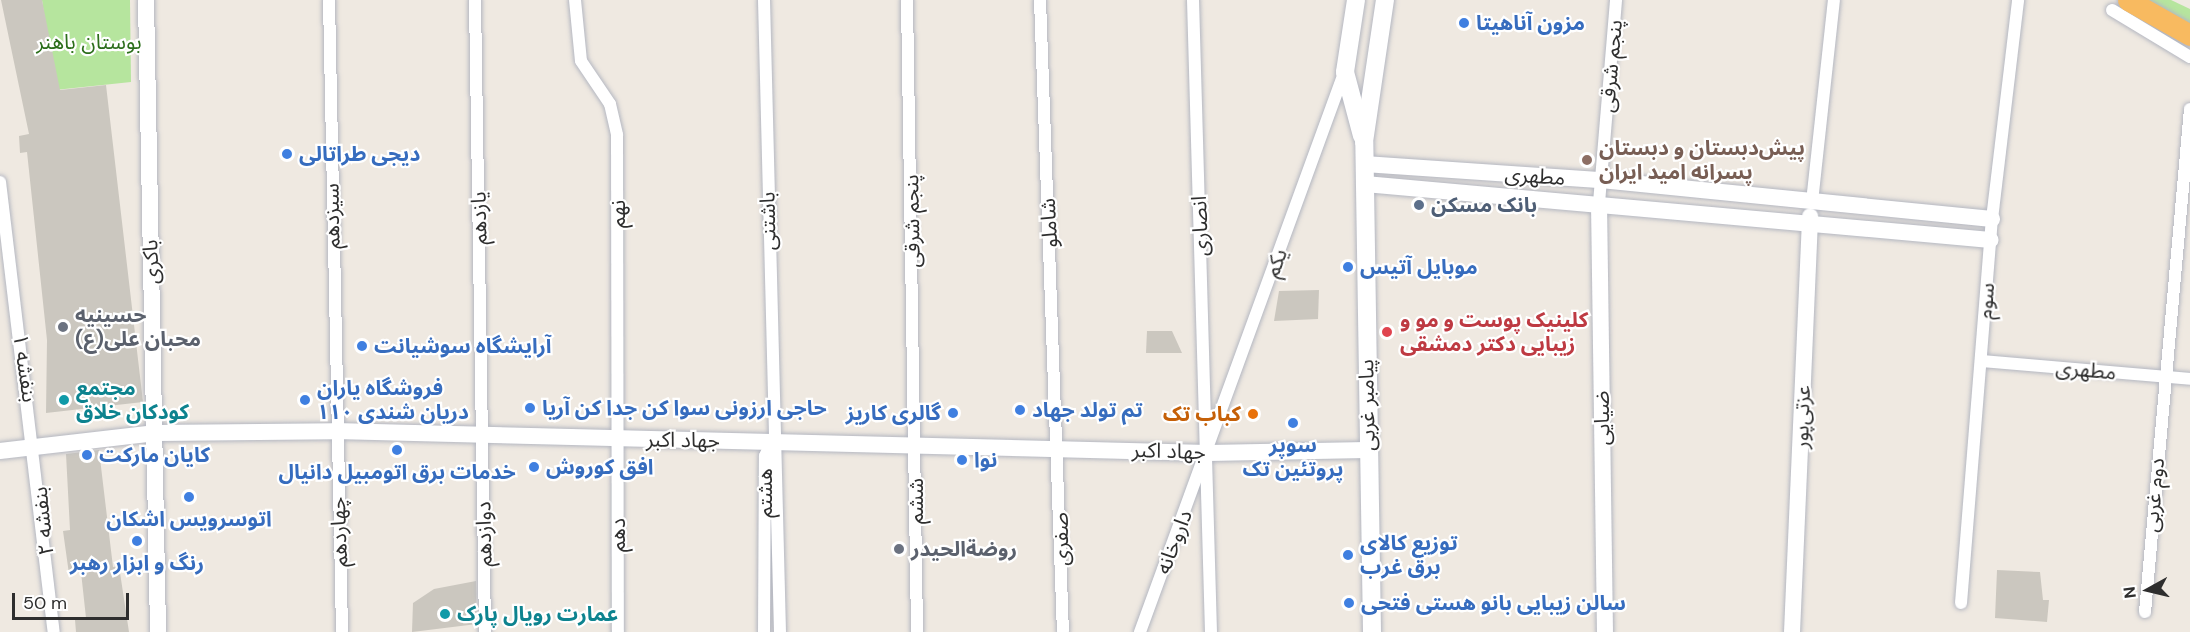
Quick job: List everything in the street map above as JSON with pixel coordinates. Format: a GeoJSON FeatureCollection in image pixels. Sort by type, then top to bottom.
{"type":"FeatureCollection","features":[{"type":"Feature","properties":{"kind":"highway"},"geometry":{"type":"LineString","coordinates":[[2120,5],[2190,35]]}},
{"type":"Feature","properties":{"kind":"main road","name":"پیامبر غربی"},"geometry":{"type":"LineString","coordinates":[[1356,0],[1345,72],[1364,142]]}},
{"type":"Feature","properties":{"kind":"main road","name":"پیامبر غربی"},"geometry":{"type":"LineString","coordinates":[[1372,632],[1367,450],[1364,142],[1385,0]]}},
{"type":"Feature","properties":{"kind":"street","name":"باکری"},"geometry":{"type":"LineString","coordinates":[[146,0],[158,632]]}},
{"type":"Feature","properties":{"kind":"street","name":"سیزدهم"},"geometry":{"type":"LineString","coordinates":[[329,0],[335,431]]}},
{"type":"Feature","properties":{"kind":"street","name":"یازدهم"},"geometry":{"type":"LineString","coordinates":[[475,0],[482,437]]}},
{"type":"Feature","properties":{"kind":"street","name":"نهم"},"geometry":{"type":"LineString","coordinates":[[575,0],[581,61],[610,104],[617,135],[619,438]]}},
{"type":"Feature","properties":{"kind":"street","name":"باشتنی"},"geometry":{"type":"LineString","coordinates":[[764,0],[772,441]]}},
{"type":"Feature","properties":{"kind":"street","name":"پنجم شرقی"},"geometry":{"type":"LineString","coordinates":[[907,0],[916,442]]}},
{"type":"Feature","properties":{"kind":"street","name":"شاملو"},"geometry":{"type":"LineString","coordinates":[[1040,0],[1059,446]]}},
{"type":"Feature","properties":{"kind":"street","name":"انصاری"},"geometry":{"type":"LineString","coordinates":[[1193,0],[1208,453],[1211,632]]}},
{"type":"Feature","properties":{"kind":"street","name":"پنجم شرقی"},"geometry":{"type":"LineString","coordinates":[[1599,203],[1616,0]]}},
{"type":"Feature","properties":{"kind":"street"},"geometry":{"type":"LineString","coordinates":[[1812,202],[1834,0]]}},
{"type":"Feature","properties":{"kind":"street","name":"سوم"},"geometry":{"type":"LineString","coordinates":[[1961,603],[1990,240],[2018,0]]}},
{"type":"Feature","properties":{"kind":"street"},"geometry":{"type":"LineString","coordinates":[[2120,5],[2190,57]]}},
{"type":"Feature","properties":{"kind":"street","name":"یکم"},"geometry":{"type":"LineString","coordinates":[[1208,453],[1345,72]]}},
{"type":"Feature","properties":{"kind":"street","name":"دوم غربی"},"geometry":{"type":"LineString","coordinates":[[2145,612],[2164,377],[2190,109]]}},
{"type":"Feature","properties":{"kind":"street","name":"مطهری"},"geometry":{"type":"LineString","coordinates":[[1365,164],[1601,180],[1992,219]]}},
{"type":"Feature","properties":{"kind":"street","name":"بنفشه ۱"},"geometry":{"type":"LineString","coordinates":[[0,182],[35,446]]}},
{"type":"Feature","properties":{"kind":"street","name":"مطهری"},"geometry":{"type":"LineString","coordinates":[[1365,184],[1599,203],[1809,226],[1990,240]]}},
{"type":"Feature","properties":{"kind":"street","name":"عزتی‌پور"},"geometry":{"type":"LineString","coordinates":[[1791,632],[1809,226],[1812,202]]}},
{"type":"Feature","properties":{"kind":"street","name":"ضیایی"},"geometry":{"type":"LineString","coordinates":[[1599,203],[1605,632]]}},
{"type":"Feature","properties":{"kind":"street","name":"مطهری"},"geometry":{"type":"LineString","coordinates":[[1982,361],[2190,379]]}},
{"type":"Feature","properties":{"kind":"street","name":"جهاد اکبر"},"geometry":{"type":"LineString","coordinates":[[0,451],[156,433],[335,431],[482,437],[916,442],[1208,453],[1367,450]]}},
{"type":"Feature","properties":{"kind":"street","name":"چهاردهم"},"geometry":{"type":"LineString","coordinates":[[335,431],[342,632]]}},
{"type":"Feature","properties":{"kind":"street","name":"دوازدهم"},"geometry":{"type":"LineString","coordinates":[[482,437],[485,632]]}},
{"type":"Feature","properties":{"kind":"street","name":"دهم"},"geometry":{"type":"LineString","coordinates":[[618,632],[619,438]]}},
{"type":"Feature","properties":{"kind":"street","name":"هشتم"},"geometry":{"type":"LineString","coordinates":[[764,632],[765,456],[772,441]]}},
{"type":"Feature","properties":{"kind":"street","name":"هشتم"},"geometry":{"type":"LineString","coordinates":[[772,441],[780,454],[780,632]]}},
{"type":"Feature","properties":{"kind":"street","name":"ششم"},"geometry":{"type":"LineString","coordinates":[[916,442],[917,632]]}},
{"type":"Feature","properties":{"kind":"street","name":"بنفشه ۲"},"geometry":{"type":"LineString","coordinates":[[35,446],[54,632]]}},
{"type":"Feature","properties":{"kind":"street","name":"صفری"},"geometry":{"type":"LineString","coordinates":[[1059,446],[1063,632]]}},
{"type":"Feature","properties":{"kind":"street","name":"داروخانه"},"geometry":{"type":"LineString","coordinates":[[1140,632],[1208,453]]}},
{"type":"Feature","properties":{"kind":"green space","name":"بوستان باهنر"},"geometry":{"type":"Polygon","coordinates":[[[42,0],[130,0],[131,82],[55,90],[42,0]]]}},
{"type":"Feature","properties":{"kind":"green space"},"geometry":{"type":"Polygon","coordinates":[[[2143,0],[2171,0],[2190,9],[2190,25],[2143,0]]]}},
{"type":"Feature","properties":{"kind":"building"},"geometry":{"type":"Polygon","coordinates":[[[1,0],[42,0],[60,90],[106,85],[143,402],[46,413],[47,340],[27,152],[20,153],[19,136],[29,134],[1,0]]]}},
{"type":"Feature","properties":{"kind":"building"},"geometry":{"type":"Polygon","coordinates":[[[1319,290],[1318,319],[1274,321],[1279,291],[1319,290]]]}},
{"type":"Feature","properties":{"kind":"building"},"geometry":{"type":"Polygon","coordinates":[[[1147,331],[1172,331],[1182,353],[1146,353],[1147,331]]]}},
{"type":"Feature","properties":{"kind":"building"},"geometry":{"type":"Polygon","coordinates":[[[99,450],[113,567],[119,566],[129,632],[76,632],[75,620],[86,618],[81,572],[69,574],[63,531],[70,530],[66,454],[99,450]]]}},
{"type":"Feature","properties":{"kind":"building"},"geometry":{"type":"Polygon","coordinates":[[[1997,570],[2040,572],[2043,600],[2049,600],[2047,622],[1995,618],[1997,570]]]}},
{"type":"Feature","properties":{"kind":"building","name":"عمارت رویال پارک"},"geometry":{"type":"Polygon","coordinates":[[[476,581],[477,624],[412,632],[413,603],[434,589],[476,581]]]}},
{"type":"Feature","properties":{"kind":"place","name":"مزون آناهیتا"},"geometry":{"type":"Point","coordinates":[1464,23]}},
{"type":"Feature","properties":{"kind":"place","name":"دیجی طراتالی"},"geometry":{"type":"Point","coordinates":[287,154]}},
{"type":"Feature","properties":{"kind":"place","name":"پیش‌دبستان و دبستان پسرانه امید ایران"},"geometry":{"type":"Point","coordinates":[1587,160]}},
{"type":"Feature","properties":{"kind":"place","name":"بانک مسکن"},"geometry":{"type":"Point","coordinates":[1419,205]}},
{"type":"Feature","properties":{"kind":"place","name":"موبایل آتیس"},"geometry":{"type":"Point","coordinates":[1348,267]}},
{"type":"Feature","properties":{"kind":"place","name":"حسینیه محبان علی(ع)"},"geometry":{"type":"Point","coordinates":[63,327]}},
{"type":"Feature","properties":{"kind":"place","name":"کلینیک پوست و مو و زیبایی دکتر دمشقی"},"geometry":{"type":"Point","coordinates":[1387,332]}},
{"type":"Feature","properties":{"kind":"place","name":"آرایشگاه سوشیانت"},"geometry":{"type":"Point","coordinates":[362,346]}},
{"type":"Feature","properties":{"kind":"place","name":"مجتمع کودکان خلاق"},"geometry":{"type":"Point","coordinates":[64,400]}},
{"type":"Feature","properties":{"kind":"place","name":"فروشگاه یاران دریان شندی ۱۱۰"},"geometry":{"type":"Point","coordinates":[305,400]}},
{"type":"Feature","properties":{"kind":"place","name":"حاجی ارزونی سوا کن جدا کن آریا"},"geometry":{"type":"Point","coordinates":[530,408]}},
{"type":"Feature","properties":{"kind":"place","name":"تم تولد جهاد"},"geometry":{"type":"Point","coordinates":[1020,410]}},
{"type":"Feature","properties":{"kind":"place","name":"گالری کاریز"},"geometry":{"type":"Point","coordinates":[953,413]}},
{"type":"Feature","properties":{"kind":"place","name":"کباب تک"},"geometry":{"type":"Point","coordinates":[1253,414]}},
{"type":"Feature","properties":{"kind":"place","name":"سوپر پروتئین تک"},"geometry":{"type":"Point","coordinates":[1293,423]}},
{"type":"Feature","properties":{"kind":"place","name":"خدمات برق اتومبیل دانیال"},"geometry":{"type":"Point","coordinates":[397,450]}},
{"type":"Feature","properties":{"kind":"place","name":"کایان مارکت"},"geometry":{"type":"Point","coordinates":[87,455]}},
{"type":"Feature","properties":{"kind":"place","name":"نوا"},"geometry":{"type":"Point","coordinates":[962,460]}},
{"type":"Feature","properties":{"kind":"place","name":"افق کوروش"},"geometry":{"type":"Point","coordinates":[534,467]}},
{"type":"Feature","properties":{"kind":"place","name":"اتوسرویس اشکان"},"geometry":{"type":"Point","coordinates":[189,497]}},
{"type":"Feature","properties":{"kind":"place","name":"رنگ و ابزار رهبر"},"geometry":{"type":"Point","coordinates":[137,541]}},
{"type":"Feature","properties":{"kind":"place","name":"روضةالحیدر"},"geometry":{"type":"Point","coordinates":[899,549]}},
{"type":"Feature","properties":{"kind":"place","name":"توزیع کالای برق غرب"},"geometry":{"type":"Point","coordinates":[1348,555]}},
{"type":"Feature","properties":{"kind":"place","name":"سالن زیبایی بانو هستی فتحی"},"geometry":{"type":"Point","coordinates":[1349,603]}},
{"type":"Feature","properties":{"kind":"place","name":"عمارت رویال پارک"},"geometry":{"type":"Point","coordinates":[445,614]}}]}
